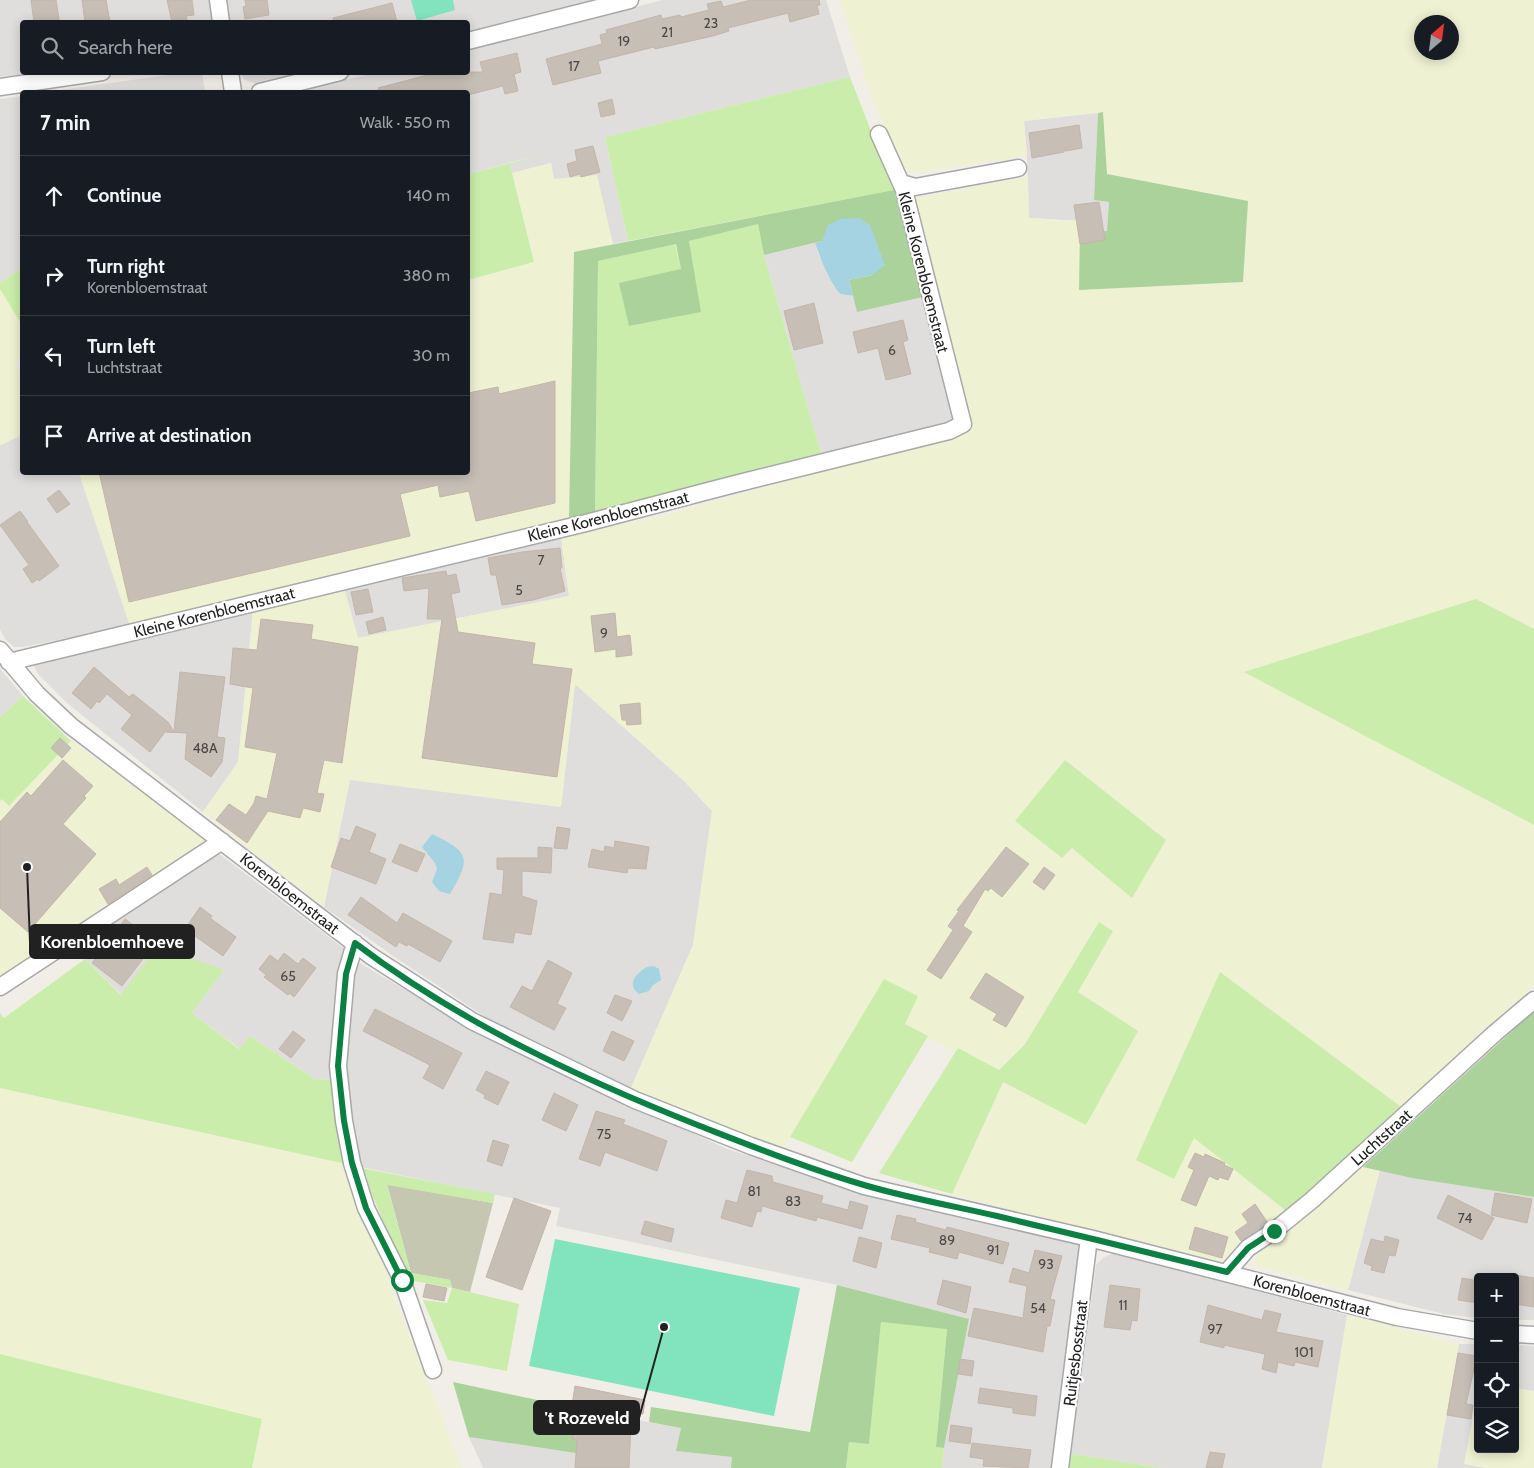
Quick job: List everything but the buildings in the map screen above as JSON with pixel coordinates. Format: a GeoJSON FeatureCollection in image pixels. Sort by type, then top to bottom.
{"type":"FeatureCollection","features":[{"type":"Feature","properties":{"kind":"street"},"geometry":{"type":"LineString","coordinates":[[218,0],[221,20]]}},
{"type":"Feature","properties":{"kind":"street"},"geometry":{"type":"LineString","coordinates":[[470,40],[630,0]]}},
{"type":"Feature","properties":{"kind":"street"},"geometry":{"type":"LineString","coordinates":[[0,87],[82,75]]}},
{"type":"Feature","properties":{"kind":"street"},"geometry":{"type":"LineString","coordinates":[[230,75],[233,90]]}},
{"type":"Feature","properties":{"kind":"street"},"geometry":{"type":"LineString","coordinates":[[268,90],[328,75]]}},
{"type":"Feature","properties":{"kind":"street"},"geometry":{"type":"LineString","coordinates":[[879,134],[901,184],[915,187],[1018,168]]}},
{"type":"Feature","properties":{"kind":"street","name":"Kleine Korenbloemstraat"},"geometry":{"type":"LineString","coordinates":[[5,656],[586,523],[731,485],[949,432],[963,424],[901,184]]}},
{"type":"Feature","properties":{"kind":"street","name":"Korenbloemstraat"},"geometry":{"type":"LineString","coordinates":[[5,656],[37,694],[71,726],[371,956],[472,1021],[548,1059],[644,1103],[751,1146],[864,1186],[1089,1238],[1397,1316],[1442,1326],[1474,1330]]}},
{"type":"Feature","properties":{"kind":"street"},"geometry":{"type":"LineString","coordinates":[[0,987],[222,841]]}},
{"type":"Feature","properties":{"kind":"street"},"geometry":{"type":"LineString","coordinates":[[355,943],[346,974],[338,1066],[344,1121],[352,1163],[366,1208],[402,1280],[433,1370]]}},
{"type":"Feature","properties":{"kind":"street","name":"Luchtstraat"},"geometry":{"type":"LineString","coordinates":[[1227,1272],[1248,1248],[1274,1231],[1312,1200],[1495,1033],[1534,1000]]}},
{"type":"Feature","properties":{"kind":"street","name":"Ruitjesbosstraat"},"geometry":{"type":"LineString","coordinates":[[1060,1468],[1089,1238]]}},
{"type":"Feature","properties":{"kind":"street"},"geometry":{"type":"LineString","coordinates":[[1519,1334],[1534,1335]]}},
{"type":"Feature","properties":{"kind":"shaded area"},"geometry":{"type":"Polygon","coordinates":[[[0,0],[209,0],[213,20],[20,20],[20,75],[0,77],[0,0]]]}},
{"type":"Feature","properties":{"kind":"shaded area"},"geometry":{"type":"Polygon","coordinates":[[[226,0],[599,0],[470,32],[470,20],[229,20],[226,0]]]}},
{"type":"Feature","properties":{"kind":"shaded area"},"geometry":{"type":"Polygon","coordinates":[[[663,0],[826,0],[850,77],[605,137],[628,241],[613,244],[609,234],[554,179],[551,163],[512,173],[510,165],[528,158],[470,173],[470,90],[303,90],[366,75],[470,75],[470,48],[663,0]]]}},
{"type":"Feature","properties":{"kind":"shaded area"},"geometry":{"type":"Polygon","coordinates":[[[840,0],[1534,0],[1534,629],[1476,599],[1245,672],[1534,825],[1534,986],[1404,1109],[1220,972],[1136,1160],[1194,1138],[1289,1213],[1220,1264],[952,1194],[1003,1082],[1086,1125],[1137,1032],[1078,992],[1113,931],[1099,922],[1028,1039],[999,1070],[959,1048],[955,1053],[905,1024],[884,980],[783,1149],[631,1088],[693,945],[712,811],[684,781],[575,684],[561,807],[350,780],[324,907],[203,812],[238,762],[253,610],[344,588],[358,638],[569,596],[561,537],[658,517],[972,430],[909,199],[1028,177],[1029,218],[1081,221],[1079,290],[1248,201],[1107,174],[1103,112],[1024,121],[1027,156],[903,174],[870,92],[840,0]],[[1065,760],[1046,785],[1062,858],[1072,847],[1166,840],[1065,760]]]}},
{"type":"Feature","properties":{"kind":"shaded area"},"geometry":{"type":"Polygon","coordinates":[[[168,75],[202,75],[205,90],[60,90],[168,75]]]}},
{"type":"Feature","properties":{"kind":"shaded area"},"geometry":{"type":"Polygon","coordinates":[[[241,75],[296,75],[256,84],[245,80],[241,75]]]}},
{"type":"Feature","properties":{"kind":"shaded area"},"geometry":{"type":"Polygon","coordinates":[[[20,96],[20,269],[0,283],[0,99],[20,96]]]}},
{"type":"Feature","properties":{"kind":"shaded area"},"geometry":{"type":"Polygon","coordinates":[[[1098,113],[1094,200],[1109,202],[1107,231],[1080,232],[1080,221],[1029,218],[1024,121],[1098,113]]]}},
{"type":"Feature","properties":{"kind":"shaded area"},"geometry":{"type":"Polygon","coordinates":[[[551,163],[554,179],[597,175],[613,244],[574,252],[569,520],[130,626],[80,475],[470,475],[470,279],[534,262],[512,173],[551,163]]]}},
{"type":"Feature","properties":{"kind":"shaded area"},"geometry":{"type":"Polygon","coordinates":[[[815,243],[818,254],[833,285],[842,294],[853,296],[857,312],[923,297],[955,421],[821,454],[764,255],[815,243]]]}},
{"type":"Feature","properties":{"kind":"shaded area"},"geometry":{"type":"Polygon","coordinates":[[[0,289],[20,322],[20,358],[15,362],[20,372],[20,436],[0,445],[0,289]]]}},
{"type":"Feature","properties":{"kind":"shaded area"},"geometry":{"type":"Polygon","coordinates":[[[20,436],[20,475],[80,475],[130,626],[23,647],[14,647],[6,640],[0,630],[0,445],[20,436]]]}},
{"type":"Feature","properties":{"kind":"shaded area"},"geometry":{"type":"Polygon","coordinates":[[[561,537],[569,596],[358,638],[344,588],[561,537]]]}},
{"type":"Feature","properties":{"kind":"shaded area"},"geometry":{"type":"Polygon","coordinates":[[[253,610],[238,762],[203,812],[67,703],[37,673],[34,665],[253,610]]]}},
{"type":"Feature","properties":{"kind":"shaded area"},"geometry":{"type":"Polygon","coordinates":[[[0,669],[23,696],[0,717],[0,669]]]}},
{"type":"Feature","properties":{"kind":"shaded area"},"geometry":{"type":"Polygon","coordinates":[[[575,684],[684,781],[712,811],[693,945],[631,1088],[490,1020],[399,960],[324,907],[350,779],[561,807],[575,684]]]}},
{"type":"Feature","properties":{"kind":"shaded area"},"geometry":{"type":"Polygon","coordinates":[[[71,741],[207,838],[199,852],[0,979],[0,801],[2,799],[9,806],[71,741]]]}},
{"type":"Feature","properties":{"kind":"shaded area"},"geometry":{"type":"Polygon","coordinates":[[[218,853],[346,950],[334,1080],[315,1079],[250,1036],[240,1049],[192,1013],[223,971],[122,995],[85,959],[95,946],[89,938],[218,853]]]}},
{"type":"Feature","properties":{"kind":"shaded area"},"geometry":{"type":"Polygon","coordinates":[[[358,962],[492,1041],[727,1149],[858,1191],[1081,1243],[1053,1468],[942,1468],[944,1448],[969,1319],[837,1285],[556,1226],[560,1208],[361,1167],[353,1138],[346,1053],[353,968],[358,962]]]}},
{"type":"Feature","properties":{"kind":"shaded area"},"geometry":{"type":"Polygon","coordinates":[[[0,1088],[346,1164],[395,1299],[462,1468],[252,1468],[262,1419],[0,1354],[0,1088]]]}},
{"type":"Feature","properties":{"kind":"shaded area"},"geometry":{"type":"Polygon","coordinates":[[[1363,1167],[1380,1170],[1348,1290],[1260,1267],[1254,1261],[1258,1254],[1363,1167]]]}},
{"type":"Feature","properties":{"kind":"shaded area"},"geometry":{"type":"Polygon","coordinates":[[[1380,1170],[1412,1178],[1534,1197],[1534,1320],[1519,1320],[1519,1273],[1474,1273],[1474,1318],[1444,1314],[1348,1290],[1380,1170]]]}},
{"type":"Feature","properties":{"kind":"shaded area"},"geometry":{"type":"Polygon","coordinates":[[[387,1184],[493,1203],[470,1292],[452,1288],[450,1280],[411,1273],[387,1184]]]}},
{"type":"Feature","properties":{"kind":"shaded area"},"geometry":{"type":"Polygon","coordinates":[[[1115,1253],[1347,1315],[1322,1468],[1165,1468],[1071,1454],[1096,1265],[1104,1257],[1115,1253]]]}},
{"type":"Feature","properties":{"kind":"shaded area"},"geometry":{"type":"Polygon","coordinates":[[[1347,1315],[1459,1344],[1437,1468],[1322,1468],[1347,1315]]]}},
{"type":"Feature","properties":{"kind":"shaded area"},"geometry":{"type":"Polygon","coordinates":[[[1459,1344],[1474,1344],[1474,1413],[1465,1463],[1487,1468],[1437,1468],[1459,1344]]]}},
{"type":"Feature","properties":{"kind":"shaded area"},"geometry":{"type":"Polygon","coordinates":[[[1519,1345],[1534,1346],[1534,1391],[1519,1389],[1519,1345]]]}},
{"type":"Feature","properties":{"kind":"shaded area"},"geometry":{"type":"Polygon","coordinates":[[[1519,1389],[1534,1391],[1534,1468],[1487,1468],[1464,1464],[1474,1412],[1474,1453],[1519,1453],[1519,1389]]]}},
{"type":"Feature","properties":{"kind":"shaded area"},"geometry":{"type":"Polygon","coordinates":[[[598,1413],[681,1428],[677,1451],[732,1457],[731,1468],[483,1468],[469,1437],[589,1455],[598,1413]]]}},
{"type":"Feature","properties":{"kind":"green space"},"geometry":{"type":"Polygon","coordinates":[[[411,0],[453,0],[455,10],[417,20],[411,0]]]}},
{"type":"Feature","properties":{"kind":"green space"},"geometry":{"type":"Polygon","coordinates":[[[850,77],[894,190],[628,241],[605,137],[850,77]]]}},
{"type":"Feature","properties":{"kind":"green space"},"geometry":{"type":"Polygon","coordinates":[[[1103,112],[1107,174],[1248,201],[1243,282],[1079,290],[1080,232],[1107,231],[1109,202],[1094,200],[1098,113],[1103,112]]]}},
{"type":"Feature","properties":{"kind":"green space"},"geometry":{"type":"Polygon","coordinates":[[[542,155],[510,165],[534,262],[470,279],[470,173],[542,155]]]}},
{"type":"Feature","properties":{"kind":"green space"},"geometry":{"type":"Polygon","coordinates":[[[894,190],[923,297],[857,312],[849,280],[872,275],[822,241],[764,255],[758,224],[689,241],[701,312],[629,326],[619,283],[681,269],[676,244],[598,261],[595,513],[569,520],[574,252],[894,190]]]}},
{"type":"Feature","properties":{"kind":"green space"},"geometry":{"type":"Polygon","coordinates":[[[758,224],[764,255],[821,454],[595,513],[598,261],[675,244],[681,269],[629,326],[700,312],[689,241],[758,224]]]}},
{"type":"Feature","properties":{"kind":"green space"},"geometry":{"type":"Polygon","coordinates":[[[20,269],[20,322],[0,289],[0,283],[20,269]]]}},
{"type":"Feature","properties":{"kind":"green space"},"geometry":{"type":"Polygon","coordinates":[[[1476,599],[1534,629],[1534,825],[1244,672],[1476,599]]]}},
{"type":"Feature","properties":{"kind":"green space"},"geometry":{"type":"Polygon","coordinates":[[[23,696],[71,741],[9,806],[2,799],[0,801],[0,717],[23,696]]]}},
{"type":"Feature","properties":{"kind":"green space"},"geometry":{"type":"Polygon","coordinates":[[[1065,760],[1166,840],[1132,898],[1072,848],[1062,858],[1015,821],[1065,760]]]}},
{"type":"Feature","properties":{"kind":"green space"},"geometry":{"type":"Polygon","coordinates":[[[1099,922],[1113,931],[1078,992],[1138,1031],[1086,1125],[1003,1082],[952,1194],[879,1173],[958,1048],[999,1070],[1025,1044],[1099,922]]]}},
{"type":"Feature","properties":{"kind":"green space"},"geometry":{"type":"Polygon","coordinates":[[[158,946],[224,970],[192,1013],[239,1049],[250,1036],[315,1079],[334,1080],[346,1164],[0,1088],[0,1013],[4,1018],[85,959],[121,995],[158,946]]]}},
{"type":"Feature","properties":{"kind":"green space"},"geometry":{"type":"Polygon","coordinates":[[[1220,972],[1404,1109],[1289,1213],[1194,1138],[1174,1179],[1136,1160],[1220,972]]]}},
{"type":"Feature","properties":{"kind":"green space"},"geometry":{"type":"Polygon","coordinates":[[[884,979],[918,996],[905,1024],[928,1036],[852,1162],[790,1137],[884,979]]]}},
{"type":"Feature","properties":{"kind":"green space"},"geometry":{"type":"Polygon","coordinates":[[[1534,1011],[1534,1197],[1412,1178],[1363,1167],[1534,1011]]]}},
{"type":"Feature","properties":{"kind":"green space"},"geometry":{"type":"Polygon","coordinates":[[[361,1168],[495,1194],[493,1203],[387,1185],[411,1273],[450,1280],[452,1288],[408,1280],[361,1168]]]}},
{"type":"Feature","properties":{"kind":"green space"},"geometry":{"type":"Polygon","coordinates":[[[555,1239],[800,1288],[774,1416],[529,1366],[555,1239]]]}},
{"type":"Feature","properties":{"kind":"green space"},"geometry":{"type":"Polygon","coordinates":[[[837,1285],[969,1319],[944,1448],[936,1447],[947,1329],[881,1322],[869,1444],[849,1442],[846,1468],[731,1468],[732,1457],[676,1451],[681,1428],[649,1422],[651,1407],[810,1432],[837,1285]]]}},
{"type":"Feature","properties":{"kind":"green space"},"geometry":{"type":"Polygon","coordinates":[[[452,1288],[519,1304],[507,1371],[448,1360],[423,1300],[447,1303],[452,1288]]]}},
{"type":"Feature","properties":{"kind":"green space"},"geometry":{"type":"Polygon","coordinates":[[[881,1322],[947,1328],[936,1447],[944,1448],[942,1468],[846,1468],[849,1442],[869,1443],[881,1322]]]}},
{"type":"Feature","properties":{"kind":"green space"},"geometry":{"type":"Polygon","coordinates":[[[0,1354],[262,1419],[252,1468],[0,1468],[0,1354]]]}},
{"type":"Feature","properties":{"kind":"green space"},"geometry":{"type":"Polygon","coordinates":[[[453,1382],[598,1413],[589,1455],[469,1437],[453,1382]]]}},
{"type":"Feature","properties":{"kind":"green space"},"geometry":{"type":"Polygon","coordinates":[[[1071,1454],[1165,1468],[1069,1468],[1071,1454]]]}},
{"type":"Feature","properties":{"kind":"water"},"geometry":{"type":"Polygon","coordinates":[[[859,218],[870,225],[885,265],[872,275],[849,280],[853,296],[841,294],[837,290],[815,243],[822,241],[828,225],[840,219],[859,218]]]}},
{"type":"Feature","properties":{"kind":"water"},"geometry":{"type":"Polygon","coordinates":[[[432,834],[454,846],[463,857],[462,872],[450,894],[439,891],[432,882],[437,869],[435,863],[422,847],[432,834]]]}},
{"type":"Feature","properties":{"kind":"water"},"geometry":{"type":"Polygon","coordinates":[[[654,966],[659,969],[661,980],[653,985],[649,991],[639,994],[633,986],[634,979],[647,967],[654,966]]]}},
{"type":"Feature","properties":{"kind":"place","name":"Korenbloemhoeve"},"geometry":{"type":"Point","coordinates":[27,867]}},
{"type":"Feature","properties":{"kind":"place","name":"'t Rozeveld"},"geometry":{"type":"Point","coordinates":[664,1327]}},
{"type":"Feature","properties":{"kind":"route"},"geometry":{"type":"LineString","coordinates":[[402,1280],[366,1208],[352,1163],[344,1121],[338,1066],[346,974],[355,943],[371,956],[472,1021],[548,1059],[635,1100],[751,1146],[864,1186],[1227,1272],[1242,1253],[1274,1231]]}}]}
